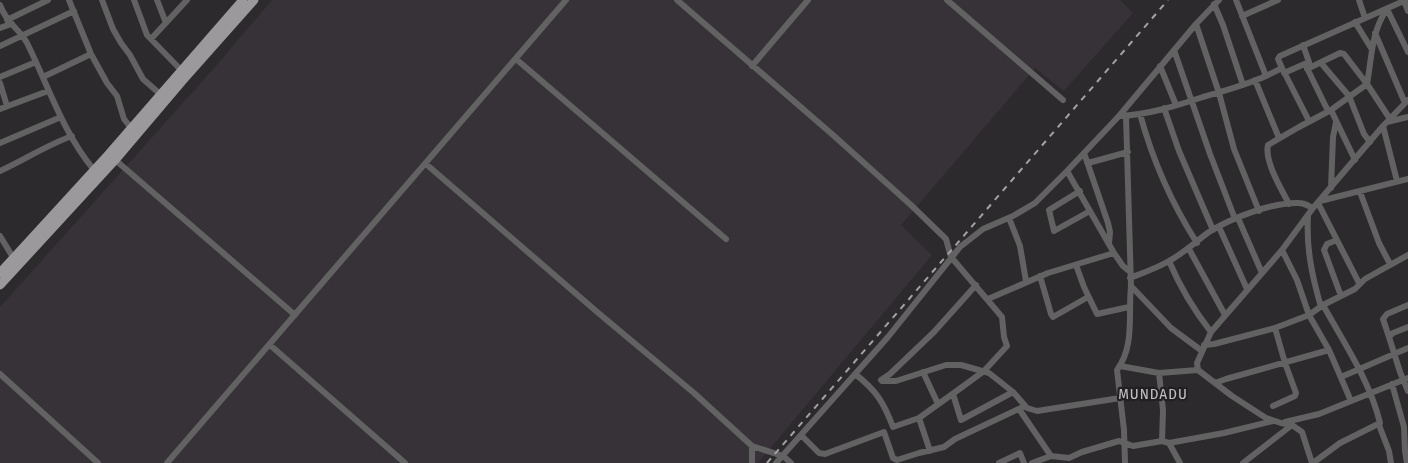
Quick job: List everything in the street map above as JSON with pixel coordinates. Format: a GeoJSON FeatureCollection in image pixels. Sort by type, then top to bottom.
{"type":"FeatureCollection","features":[{"type":"Feature","properties":{"kind":"main road"},"geometry":{"type":"LineString","coordinates":[[0,273],[94,170],[112,157],[131,128],[243,0]]}},
{"type":"Feature","properties":{"kind":"main road"},"geometry":{"type":"LineString","coordinates":[[0,285],[112,157],[254,0]]}},
{"type":"Feature","properties":{"kind":"street"},"geometry":{"type":"LineString","coordinates":[[0,28],[48,0]]}},
{"type":"Feature","properties":{"kind":"street"},"geometry":{"type":"LineString","coordinates":[[69,0],[91,54],[107,83],[117,96],[124,119],[131,128]]}},
{"type":"Feature","properties":{"kind":"street"},"geometry":{"type":"LineString","coordinates":[[102,0],[121,43],[143,79],[160,94]]}},
{"type":"Feature","properties":{"kind":"street"},"geometry":{"type":"LineString","coordinates":[[134,0],[145,31],[181,70]]}},
{"type":"Feature","properties":{"kind":"street"},"geometry":{"type":"LineString","coordinates":[[157,0],[166,23]]}},
{"type":"Feature","properties":{"kind":"street"},"geometry":{"type":"LineString","coordinates":[[167,463],[566,0]]}},
{"type":"Feature","properties":{"kind":"street"},"geometry":{"type":"LineString","coordinates":[[677,0],[833,135],[946,239],[951,257],[1004,320],[1004,337],[1007,346],[984,371],[919,418],[825,454],[819,453],[802,436]]}},
{"type":"Feature","properties":{"kind":"street"},"geometry":{"type":"LineString","coordinates":[[752,66],[808,0]]}},
{"type":"Feature","properties":{"kind":"street"},"geometry":{"type":"LineString","coordinates":[[947,0],[1063,100]]}},
{"type":"Feature","properties":{"kind":"street"},"geometry":{"type":"LineString","coordinates":[[1236,0],[1266,76]]}},
{"type":"Feature","properties":{"kind":"street"},"geometry":{"type":"LineString","coordinates":[[1242,16],[1278,0]]}},
{"type":"Feature","properties":{"kind":"street"},"geometry":{"type":"LineString","coordinates":[[1359,0],[1365,18]]}},
{"type":"Feature","properties":{"kind":"street"},"geometry":{"type":"LineString","coordinates":[[151,39],[184,1]]}},
{"type":"Feature","properties":{"kind":"street"},"geometry":{"type":"LineString","coordinates":[[1309,121],[1283,71],[1278,59],[1280,56],[1401,1],[1408,12]]}},
{"type":"Feature","properties":{"kind":"street"},"geometry":{"type":"LineString","coordinates":[[776,463],[888,337],[960,247],[974,234],[1009,218],[1035,202],[1122,116],[1160,66],[1216,2]]}},
{"type":"Feature","properties":{"kind":"street"},"geometry":{"type":"LineString","coordinates":[[1216,2],[1243,85]]}},
{"type":"Feature","properties":{"kind":"street"},"geometry":{"type":"LineString","coordinates":[[0,5],[9,22],[22,36],[61,117],[94,170]]}},
{"type":"Feature","properties":{"kind":"street"},"geometry":{"type":"LineString","coordinates":[[1289,204],[1274,173],[1267,150],[1268,145],[1330,111],[1367,84],[1371,48],[1375,33],[1387,9]]}},
{"type":"Feature","properties":{"kind":"street"},"geometry":{"type":"LineString","coordinates":[[1387,9],[1408,51]]}},
{"type":"Feature","properties":{"kind":"street"},"geometry":{"type":"LineString","coordinates":[[0,46],[74,11]]}},
{"type":"Feature","properties":{"kind":"street"},"geometry":{"type":"LineString","coordinates":[[1355,22],[1371,48]]}},
{"type":"Feature","properties":{"kind":"street"},"geometry":{"type":"LineString","coordinates":[[1196,24],[1219,93],[1234,149],[1259,211]]}},
{"type":"Feature","properties":{"kind":"street"},"geometry":{"type":"LineString","coordinates":[[1375,33],[1407,102],[1386,123],[1308,214],[1282,250],[1211,332],[1196,363],[1198,370],[1232,396],[1273,421],[1292,425],[1302,432],[1313,463],[1340,443],[1379,425]]}},
{"type":"Feature","properties":{"kind":"street"},"geometry":{"type":"LineString","coordinates":[[1303,44],[1310,61],[1306,67]]}},
{"type":"Feature","properties":{"kind":"street"},"geometry":{"type":"LineString","coordinates":[[1174,50],[1210,154],[1236,218],[1262,273]]}},
{"type":"Feature","properties":{"kind":"street"},"geometry":{"type":"LineString","coordinates":[[1122,116],[1140,114],[1192,101],[1266,76],[1321,63],[1343,53],[1367,84],[1386,123],[1397,182]]}},
{"type":"Feature","properties":{"kind":"street"},"geometry":{"type":"LineString","coordinates":[[43,77],[91,54]]}},
{"type":"Feature","properties":{"kind":"street"},"geometry":{"type":"LineString","coordinates":[[516,58],[726,239]]}},
{"type":"Feature","properties":{"kind":"street"},"geometry":{"type":"LineString","coordinates":[[0,78],[36,62]]}},
{"type":"Feature","properties":{"kind":"street"},"geometry":{"type":"LineString","coordinates":[[1321,63],[1349,96],[1364,134],[1370,142]]}},
{"type":"Feature","properties":{"kind":"street"},"geometry":{"type":"LineString","coordinates":[[1160,66],[1176,105]]}},
{"type":"Feature","properties":{"kind":"street"},"geometry":{"type":"LineString","coordinates":[[1306,67],[1355,160]]}},
{"type":"Feature","properties":{"kind":"street"},"geometry":{"type":"LineString","coordinates":[[1255,80],[1279,138]]}},
{"type":"Feature","properties":{"kind":"street"},"geometry":{"type":"LineString","coordinates":[[0,83],[7,106]]}},
{"type":"Feature","properties":{"kind":"street"},"geometry":{"type":"LineString","coordinates":[[0,109],[48,91]]}},
{"type":"Feature","properties":{"kind":"street"},"geometry":{"type":"LineString","coordinates":[[1164,108],[1182,159],[1247,289]]}},
{"type":"Feature","properties":{"kind":"street"},"geometry":{"type":"LineString","coordinates":[[1140,114],[1149,143],[1165,181],[1188,230],[1197,243]]}},
{"type":"Feature","properties":{"kind":"street"},"geometry":{"type":"LineString","coordinates":[[1122,116],[1128,152],[1131,286],[1128,347],[1117,370],[1125,444],[1125,463]]}},
{"type":"Feature","properties":{"kind":"street"},"geometry":{"type":"LineString","coordinates":[[0,143],[61,117]]}},
{"type":"Feature","properties":{"kind":"street"},"geometry":{"type":"LineString","coordinates":[[1386,123],[1408,117]]}},
{"type":"Feature","properties":{"kind":"street"},"geometry":{"type":"LineString","coordinates":[[1331,188],[1333,137],[1336,122]]}},
{"type":"Feature","properties":{"kind":"street"},"geometry":{"type":"LineString","coordinates":[[0,172],[36,154],[51,144],[72,136]]}},
{"type":"Feature","properties":{"kind":"street"},"geometry":{"type":"LineString","coordinates":[[1088,163],[1128,152]]}},
{"type":"Feature","properties":{"kind":"street"},"geometry":{"type":"LineString","coordinates":[[1084,153],[1108,223],[1110,232],[1109,244]]}},
{"type":"Feature","properties":{"kind":"street"},"geometry":{"type":"LineString","coordinates":[[112,157],[295,315]]}},
{"type":"Feature","properties":{"kind":"street"},"geometry":{"type":"LineString","coordinates":[[426,164],[694,393],[752,446],[783,456],[792,463]]}},
{"type":"Feature","properties":{"kind":"street"},"geometry":{"type":"LineString","coordinates":[[1067,171],[1114,252],[1123,266],[1130,271]]}},
{"type":"Feature","properties":{"kind":"street"},"geometry":{"type":"LineString","coordinates":[[1130,278],[1169,261],[1189,249],[1216,228],[1236,218],[1289,204],[1317,204],[1408,179]]}},
{"type":"Feature","properties":{"kind":"street"},"geometry":{"type":"LineString","coordinates":[[1080,191],[1049,210],[1054,231],[1090,211]]}},
{"type":"Feature","properties":{"kind":"street"},"geometry":{"type":"LineString","coordinates":[[1360,192],[1390,264]]}},
{"type":"Feature","properties":{"kind":"street"},"geometry":{"type":"LineString","coordinates":[[1317,204],[1359,283]]}},
{"type":"Feature","properties":{"kind":"street"},"geometry":{"type":"LineString","coordinates":[[1308,214],[1307,245],[1309,263],[1322,306],[1358,369],[1376,406],[1379,425],[1389,451],[1391,463]]}},
{"type":"Feature","properties":{"kind":"street"},"geometry":{"type":"LineString","coordinates":[[1009,218],[1020,246],[1026,282]]}},
{"type":"Feature","properties":{"kind":"street"},"geometry":{"type":"LineString","coordinates":[[0,236],[14,258]]}},
{"type":"Feature","properties":{"kind":"street"},"geometry":{"type":"LineString","coordinates":[[1337,240],[1326,244],[1324,250],[1341,296]]}},
{"type":"Feature","properties":{"kind":"street"},"geometry":{"type":"LineString","coordinates":[[1189,249],[1225,315]]}},
{"type":"Feature","properties":{"kind":"street"},"geometry":{"type":"LineString","coordinates":[[1282,250],[1297,280],[1309,315],[1329,350],[1351,400]]}},
{"type":"Feature","properties":{"kind":"street"},"geometry":{"type":"LineString","coordinates":[[988,299],[1040,276],[1114,252]]}},
{"type":"Feature","properties":{"kind":"street"},"geometry":{"type":"LineString","coordinates":[[1203,348],[1275,328],[1309,315],[1355,289],[1359,283],[1390,264],[1408,255]]}},
{"type":"Feature","properties":{"kind":"street"},"geometry":{"type":"LineString","coordinates":[[1169,261],[1180,288],[1211,332]]}},
{"type":"Feature","properties":{"kind":"street"},"geometry":{"type":"LineString","coordinates":[[1076,265],[1088,297],[1098,315],[1129,307]]}},
{"type":"Feature","properties":{"kind":"street"},"geometry":{"type":"LineString","coordinates":[[1040,276],[1053,317],[1088,297]]}},
{"type":"Feature","properties":{"kind":"street"},"geometry":{"type":"LineString","coordinates":[[976,286],[934,332],[890,374],[881,380],[896,381],[953,365],[984,371],[999,380],[1013,392],[1051,456]]}},
{"type":"Feature","properties":{"kind":"street"},"geometry":{"type":"LineString","coordinates":[[1131,286],[1171,328],[1203,348]]}},
{"type":"Feature","properties":{"kind":"street"},"geometry":{"type":"LineString","coordinates":[[1408,305],[1387,314],[1383,319],[1394,354],[1406,379],[1408,391]]}},
{"type":"Feature","properties":{"kind":"street"},"geometry":{"type":"LineString","coordinates":[[1389,337],[1393,333],[1408,327]]}},
{"type":"Feature","properties":{"kind":"street"},"geometry":{"type":"LineString","coordinates":[[1273,406],[1295,396],[1296,393],[1275,328]]}},
{"type":"Feature","properties":{"kind":"street"},"geometry":{"type":"LineString","coordinates":[[270,345],[404,463]]}},
{"type":"Feature","properties":{"kind":"street"},"geometry":{"type":"LineString","coordinates":[[1341,377],[1408,348]]}},
{"type":"Feature","properties":{"kind":"street"},"geometry":{"type":"LineString","coordinates":[[1215,383],[1329,350]]}},
{"type":"Feature","properties":{"kind":"street"},"geometry":{"type":"LineString","coordinates":[[1120,366],[1159,374],[1198,370]]}},
{"type":"Feature","properties":{"kind":"street"},"geometry":{"type":"LineString","coordinates":[[923,372],[938,404]]}},
{"type":"Feature","properties":{"kind":"street"},"geometry":{"type":"LineString","coordinates":[[0,374],[98,463]]}},
{"type":"Feature","properties":{"kind":"street"},"geometry":{"type":"LineString","coordinates":[[856,374],[872,387],[879,396],[893,427]]}},
{"type":"Feature","properties":{"kind":"street"},"geometry":{"type":"LineString","coordinates":[[1159,374],[1166,442],[1180,463]]}},
{"type":"Feature","properties":{"kind":"street"},"geometry":{"type":"LineString","coordinates":[[1281,423],[1319,414],[1406,379]]}},
{"type":"Feature","properties":{"kind":"street"},"geometry":{"type":"LineString","coordinates":[[1392,384],[1407,433],[1405,451],[1407,463]]}},
{"type":"Feature","properties":{"kind":"street"},"geometry":{"type":"LineString","coordinates":[[953,394],[961,420],[1013,392]]}},
{"type":"Feature","properties":{"kind":"street"},"geometry":{"type":"LineString","coordinates":[[884,432],[893,458],[897,460],[919,452],[944,447],[955,439],[1022,408],[1037,411],[1120,398]]}},
{"type":"Feature","properties":{"kind":"street"},"geometry":{"type":"LineString","coordinates":[[919,418],[930,451]]}},
{"type":"Feature","properties":{"kind":"street"},"geometry":{"type":"LineString","coordinates":[[1032,463],[1051,456],[1069,458],[1119,441],[1133,446],[1166,442],[1224,433],[1273,421]]}},
{"type":"Feature","properties":{"kind":"street"},"geometry":{"type":"LineString","coordinates":[[1243,463],[1292,425]]}},
{"type":"Feature","properties":{"kind":"street"},"geometry":{"type":"LineString","coordinates":[[752,446],[752,463]]}},
{"type":"Feature","properties":{"kind":"street"},"geometry":{"type":"LineString","coordinates":[[999,463],[1020,453],[1024,463]]}},
{"type":"Feature","properties":{"kind":"street"},"geometry":{"type":"LineString","coordinates":[[1059,457],[1066,463]]}},
{"type":"Feature","properties":{"kind":"shaded area"},"geometry":{"type":"Polygon","coordinates":[[[272,0],[1120,0],[1133,13],[1064,91],[1035,68],[901,225],[932,255],[758,463],[0,463],[0,307],[215,67],[272,0]]]}},
{"type":"Feature","properties":{"kind":"railway"},"geometry":{"type":"LineString","coordinates":[[767,463],[1168,0]]}},
{"type":"Feature","properties":{"kind":"district","name":"MUNDADU"},"geometry":{"type":"Point","coordinates":[1153,394]}}]}
